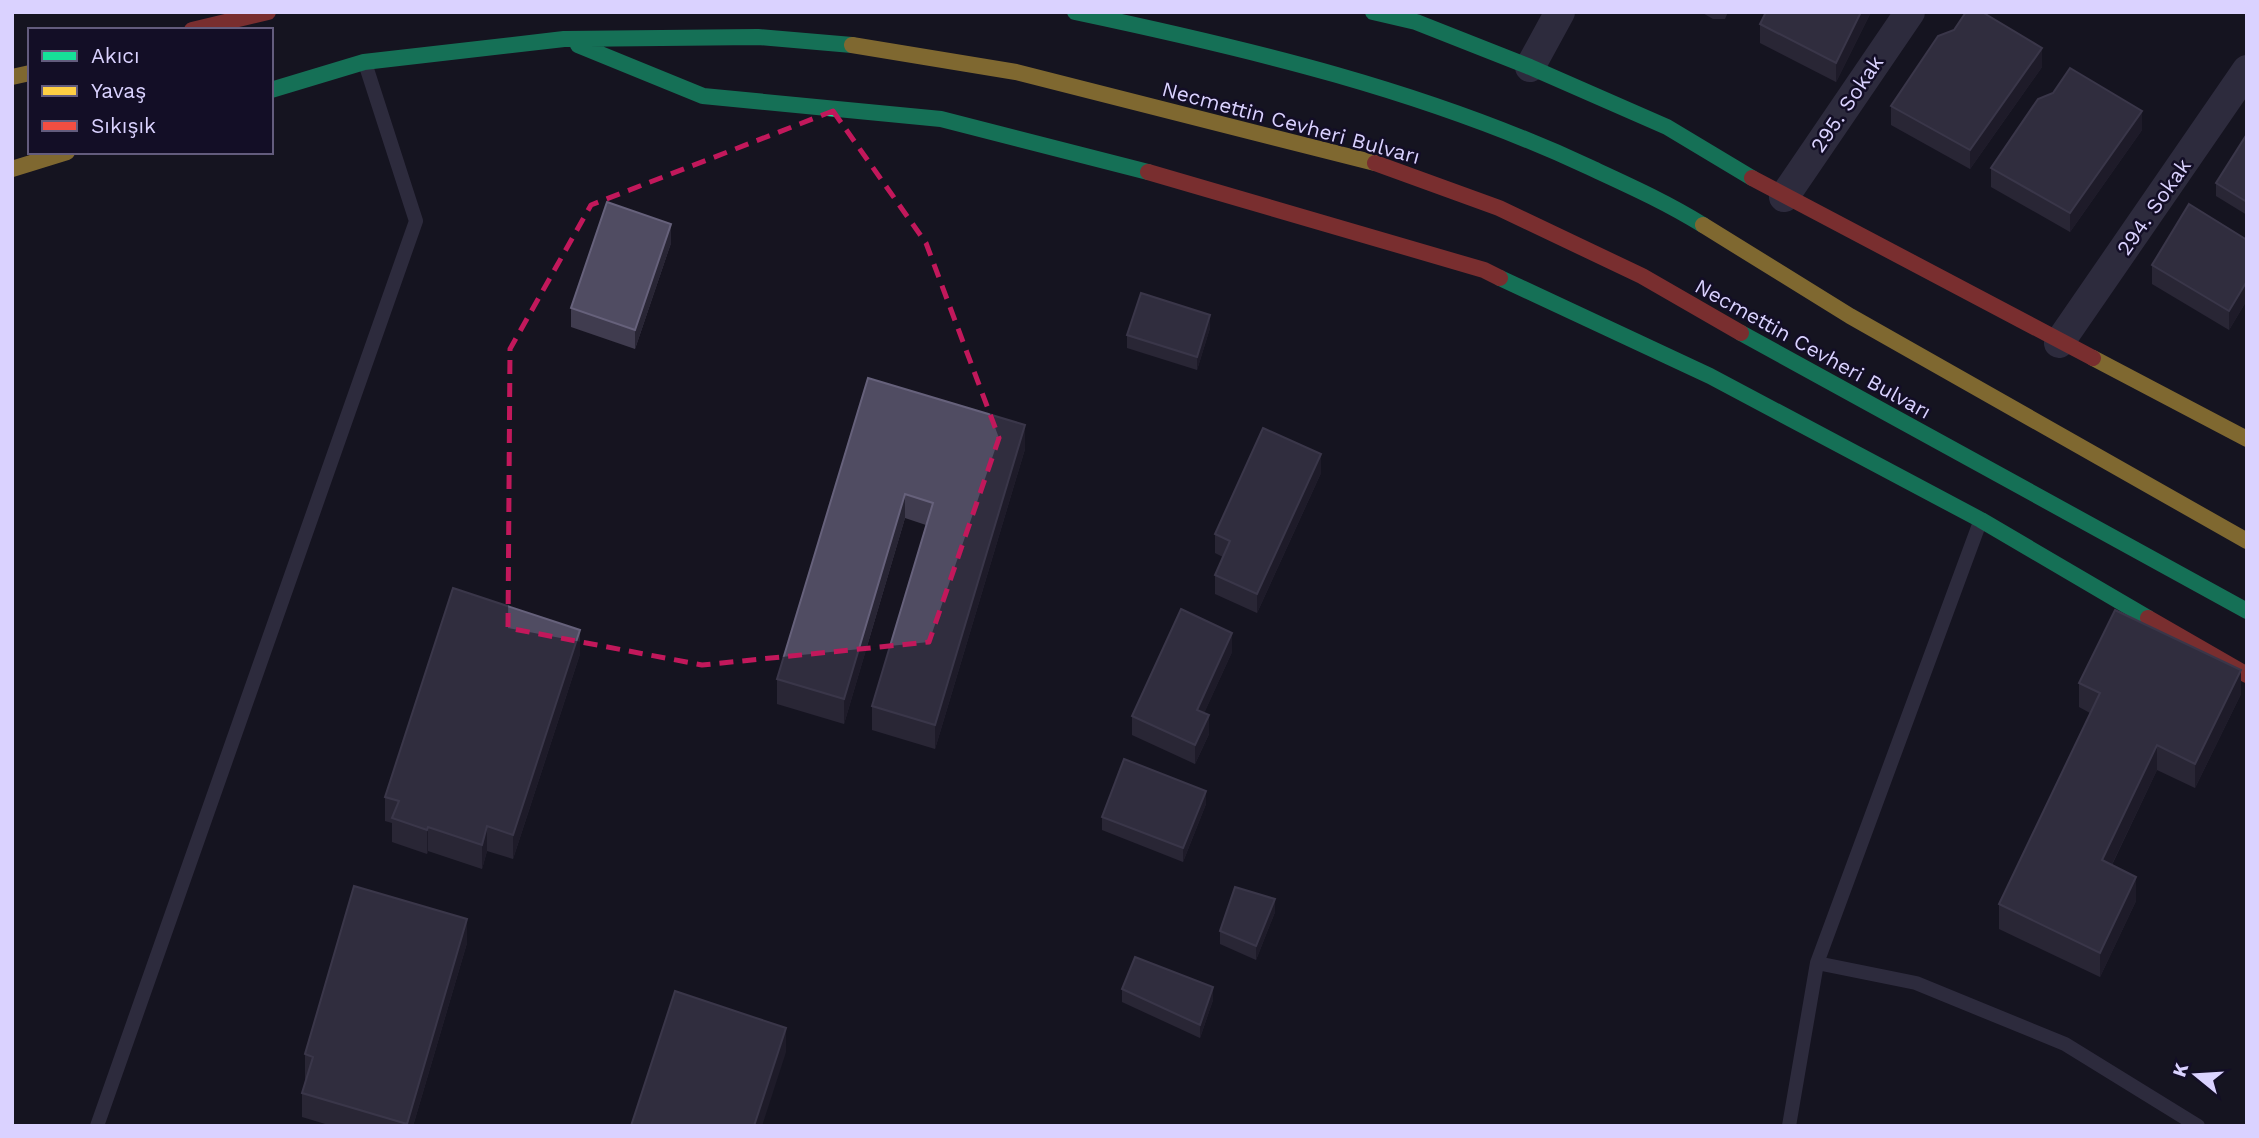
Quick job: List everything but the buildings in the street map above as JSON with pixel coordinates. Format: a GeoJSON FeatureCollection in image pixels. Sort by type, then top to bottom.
{"type":"FeatureCollection","features":[{"type":"Feature","properties":{"kind":"main road"},"geometry":{"type":"LineString","coordinates":[[200,28],[268,12]]}},
{"type":"Feature","properties":{"kind":"main road"},"geometry":{"type":"LineString","coordinates":[[1075,12],[1216,42],[1398,93],[1527,138],[1671,204],[1850,316],[2247,541]]}},
{"type":"Feature","properties":{"kind":"main road"},"geometry":{"type":"LineString","coordinates":[[1373,12],[1416,22],[1531,67],[1667,127],[1784,197],[2247,439]]}},
{"type":"Feature","properties":{"kind":"main road","name":"Necmettin Cevheri Bulvarı"},"geometry":{"type":"LineString","coordinates":[[273,89],[364,62],[564,39],[758,37],[882,48],[1016,72],[1372,162],[1499,208],[1642,276],[1799,366],[2247,611]]}},
{"type":"Feature","properties":{"kind":"main road"},"geometry":{"type":"LineString","coordinates":[[564,39],[703,96],[940,119],[1171,178],[1484,270],[1710,376],[1981,520],[2247,675]]}},
{"type":"Feature","properties":{"kind":"main road"},"geometry":{"type":"LineString","coordinates":[[12,169],[60,154]]}},
{"type":"Feature","properties":{"kind":"street"},"geometry":{"type":"LineString","coordinates":[[1531,67],[1560,12]]}},
{"type":"Feature","properties":{"kind":"street","name":"295. Sokak"},"geometry":{"type":"LineString","coordinates":[[1784,197],[1910,12]]}},
{"type":"Feature","properties":{"kind":"street","name":"294. Sokak"},"geometry":{"type":"LineString","coordinates":[[2059,343],[2235,109],[2247,70]]}},
{"type":"Feature","properties":{"kind":"lane"},"geometry":{"type":"LineString","coordinates":[[97,1126],[416,221],[364,62]]}},
{"type":"Feature","properties":{"kind":"lane"},"geometry":{"type":"LineString","coordinates":[[1789,1126],[1817,963],[1981,520]]}},
{"type":"Feature","properties":{"kind":"lane"},"geometry":{"type":"LineString","coordinates":[[1817,963],[1916,983],[2065,1044],[2198,1126]]}},
{"type":"Feature","properties":{"kind":"highlighted area"},"geometry":{"type":"Polygon","coordinates":[[[833,111],[926,243],[999,438],[929,642],[702,665],[508,628],[510,349],[591,205],[833,111]]]}},
{"type":"Feature","properties":{"kind":"traffic: fast"},"geometry":{"type":"LineString","coordinates":[[1075,12],[1272,57],[1401,94],[1527,140],[1632,187],[1703,225]]}},
{"type":"Feature","properties":{"kind":"traffic: fast"},"geometry":{"type":"LineString","coordinates":[[1373,12],[1416,22],[1530,67],[1667,127],[1752,178]]}},
{"type":"Feature","properties":{"kind":"traffic: fast"},"geometry":{"type":"LineString","coordinates":[[273,89],[364,62],[564,39],[758,37],[852,45]]}},
{"type":"Feature","properties":{"kind":"traffic: fast"},"geometry":{"type":"LineString","coordinates":[[578,45],[703,96],[941,119],[1148,172]]}},
{"type":"Feature","properties":{"kind":"traffic: fast"},"geometry":{"type":"LineString","coordinates":[[1500,278],[1710,376],[1981,520],[2148,618]]}},
{"type":"Feature","properties":{"kind":"traffic: fast"},"geometry":{"type":"LineString","coordinates":[[1741,333],[2247,611]]}},
{"type":"Feature","properties":{"kind":"traffic: slow"},"geometry":{"type":"LineString","coordinates":[[852,45],[1016,72],[1375,163]]}},
{"type":"Feature","properties":{"kind":"traffic: slow"},"geometry":{"type":"LineString","coordinates":[[12,77],[28,73]]}},
{"type":"Feature","properties":{"kind":"traffic: slow"},"geometry":{"type":"LineString","coordinates":[[12,169],[61,154]]}},
{"type":"Feature","properties":{"kind":"traffic: slow"},"geometry":{"type":"LineString","coordinates":[[1703,225],[1850,316],[2247,541]]}},
{"type":"Feature","properties":{"kind":"traffic: slow"},"geometry":{"type":"LineString","coordinates":[[2093,358],[2247,439]]}},
{"type":"Feature","properties":{"kind":"traffic: jam"},"geometry":{"type":"LineString","coordinates":[[200,28],[268,12]]}},
{"type":"Feature","properties":{"kind":"traffic: jam"},"geometry":{"type":"LineString","coordinates":[[1375,163],[1499,208],[1642,276],[1741,333]]}},
{"type":"Feature","properties":{"kind":"traffic: jam"},"geometry":{"type":"LineString","coordinates":[[1148,172],[1484,270],[1500,278]]}},
{"type":"Feature","properties":{"kind":"traffic: jam"},"geometry":{"type":"LineString","coordinates":[[1752,178],[2093,358]]}},
{"type":"Feature","properties":{"kind":"traffic: jam"},"geometry":{"type":"LineString","coordinates":[[2148,618],[2247,675]]}}]}
